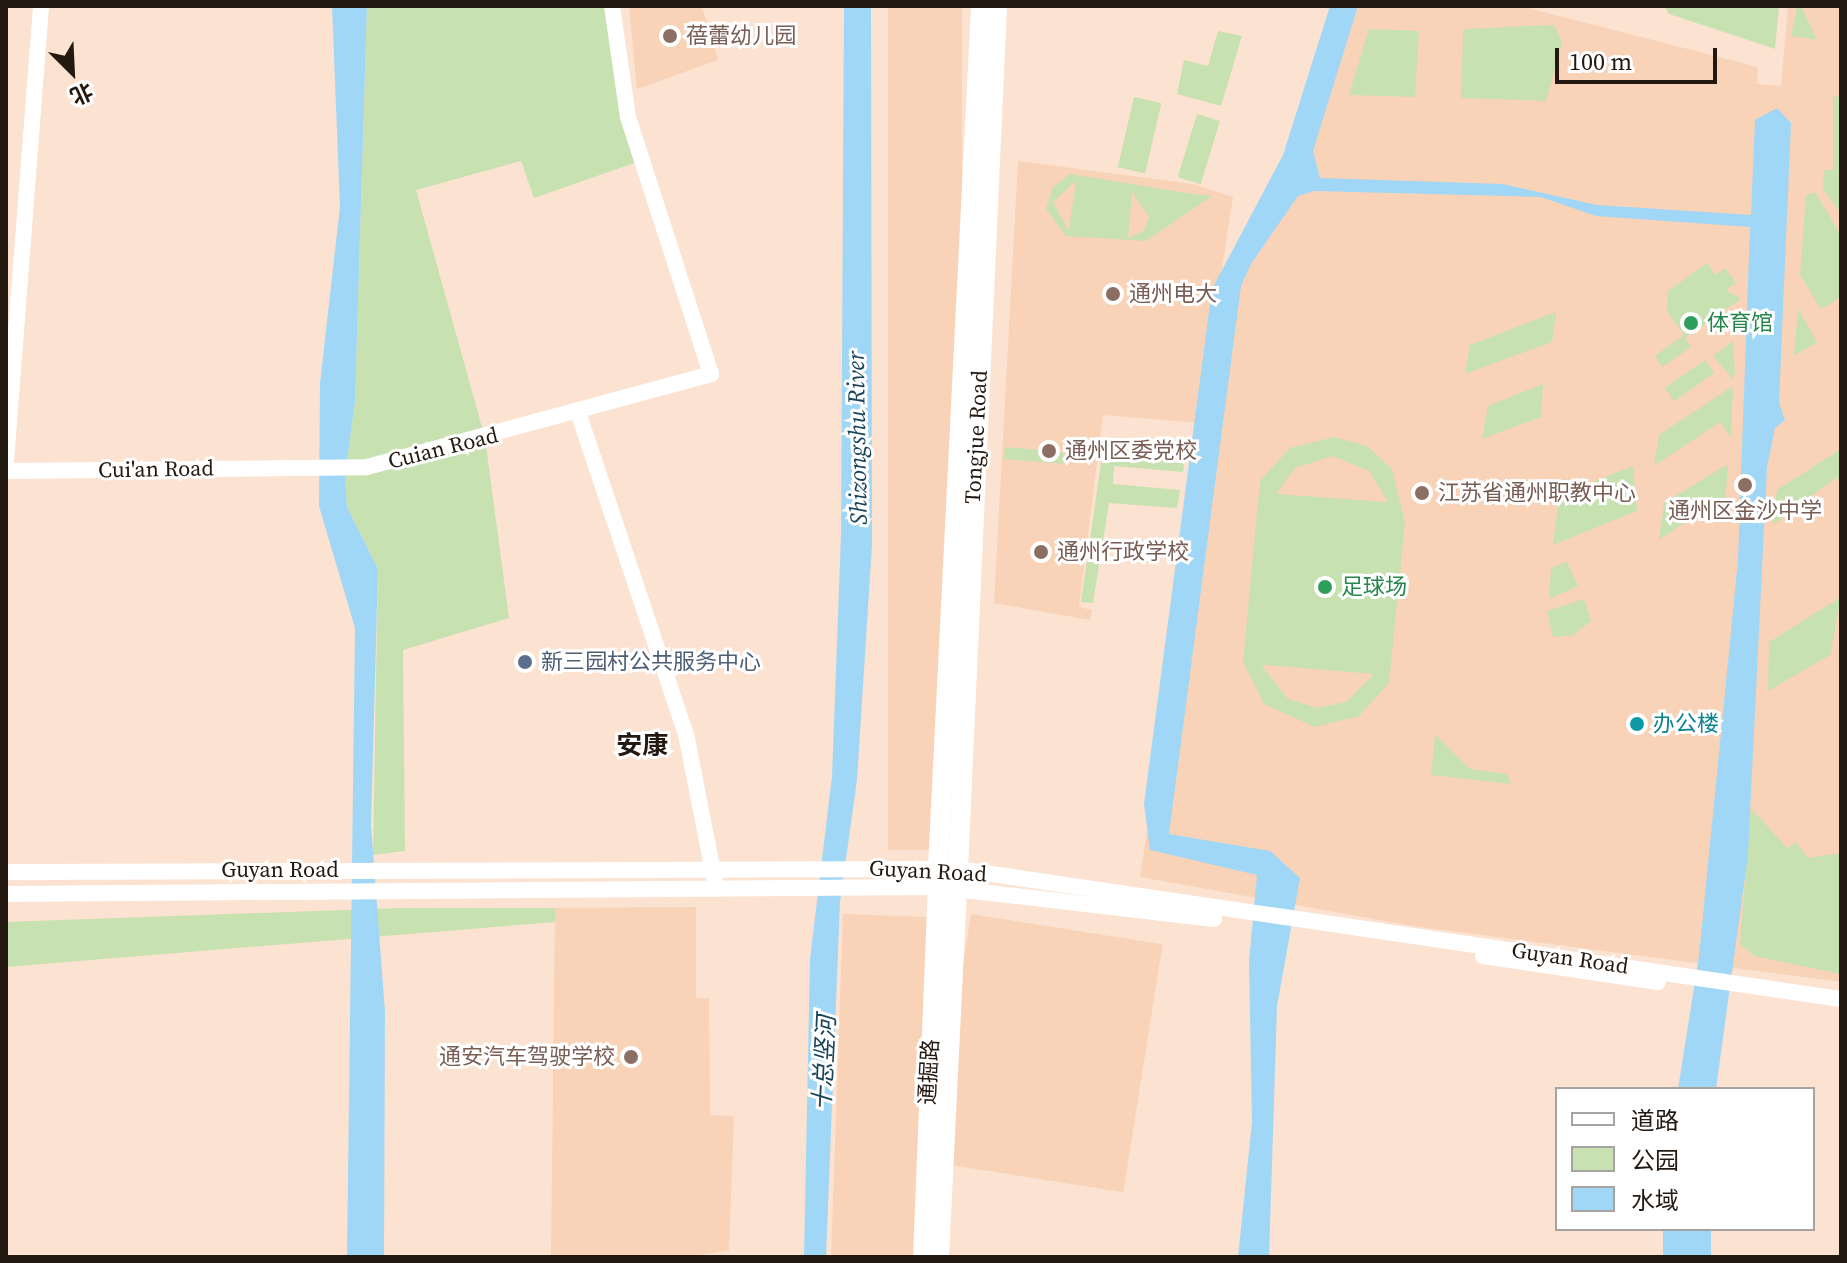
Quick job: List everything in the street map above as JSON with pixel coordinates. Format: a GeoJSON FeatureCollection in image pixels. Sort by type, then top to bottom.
{"type":"FeatureCollection","features":[{"type":"Feature","properties":{"kind":"main road","name":"Tongjue Road"},"geometry":{"type":"LineString","coordinates":[[948,878],[981,6]]}},
{"type":"Feature","properties":{"kind":"main road","name":"Tongjue Road"},"geometry":{"type":"LineString","coordinates":[[948,878],[997,6]]}},
{"type":"Feature","properties":{"kind":"main road","name":"通掘路"},"geometry":{"type":"LineString","coordinates":[[923,1257],[948,878]]}},
{"type":"Feature","properties":{"kind":"main road","name":"通掘路"},"geometry":{"type":"LineString","coordinates":[[939,1257],[948,878]]}},
{"type":"Feature","properties":{"kind":"street"},"geometry":{"type":"LineString","coordinates":[[6,461],[41,6]]}},
{"type":"Feature","properties":{"kind":"street","name":"Cuian Road"},"geometry":{"type":"LineString","coordinates":[[306,467],[367,467],[711,374],[628,117],[612,6]]}},
{"type":"Feature","properties":{"kind":"street"},"geometry":{"type":"LineString","coordinates":[[578,412],[686,734],[716,891]]}},
{"type":"Feature","properties":{"kind":"street","name":"Cui'an Road"},"geometry":{"type":"LineString","coordinates":[[6,471],[306,467]]}},
{"type":"Feature","properties":{"kind":"street","name":"Guyan Road"},"geometry":{"type":"LineString","coordinates":[[6,872],[385,878],[863,867],[1679,979],[1841,1009]]}},
{"type":"Feature","properties":{"kind":"street","name":"Guyan Road"},"geometry":{"type":"LineString","coordinates":[[6,894],[340,878]]}},
{"type":"Feature","properties":{"kind":"street","name":"Guyan Road"},"geometry":{"type":"LineString","coordinates":[[385,878],[716,891],[858,887],[948,878]]}},
{"type":"Feature","properties":{"kind":"street","name":"Guyan Road"},"geometry":{"type":"LineString","coordinates":[[1734,988],[1841,999]]}},
{"type":"Feature","properties":{"kind":"shaded area","name":"蓓蕾幼儿园"},"geometry":{"type":"Polygon","coordinates":[[[629,6],[702,6],[718,60],[637,89],[629,6]]]}},
{"type":"Feature","properties":{"kind":"shaded area"},"geometry":{"type":"Polygon","coordinates":[[[888,6],[962,6],[962,850],[888,850],[888,6]]]}},
{"type":"Feature","properties":{"kind":"shaded area","name":"江苏省通州职教中心"},"geometry":{"type":"Polygon","coordinates":[[[1353,6],[1520,6],[1758,67],[1757,84],[1781,86],[1788,6],[1841,6],[1841,982],[1413,926],[1140,877],[1232,282],[1353,6]]]}},
{"type":"Feature","properties":{"kind":"shaded area","name":"通州电大"},"geometry":{"type":"Polygon","coordinates":[[[1018,161],[1193,184],[1233,197],[1198,423],[1103,415],[1079,607],[1092,610],[1090,620],[994,603],[1018,161]]]}},
{"type":"Feature","properties":{"kind":"shaded area","name":"通安汽车驾驶学校"},"geometry":{"type":"Polygon","coordinates":[[[696,907],[696,998],[709,998],[710,1115],[734,1116],[729,1250],[689,1257],[551,1257],[555,908],[696,907]]]}},
{"type":"Feature","properties":{"kind":"shaded area"},"geometry":{"type":"Polygon","coordinates":[[[843,914],[927,917],[915,1257],[831,1257],[843,914]]]}},
{"type":"Feature","properties":{"kind":"shaded area"},"geometry":{"type":"Polygon","coordinates":[[[971,914],[1163,944],[1123,1192],[932,1162],[971,914]]]}},
{"type":"Feature","properties":{"kind":"green space"},"geometry":{"type":"Polygon","coordinates":[[[367,6],[612,6],[640,161],[534,198],[521,161],[416,190],[485,438],[509,618],[403,650],[405,851],[373,855],[378,569],[347,507],[345,476],[355,402],[367,6]]]}},
{"type":"Feature","properties":{"kind":"green space"},"geometry":{"type":"Polygon","coordinates":[[[1664,6],[1779,6],[1775,49],[1669,14],[1664,6]]]}},
{"type":"Feature","properties":{"kind":"green space"},"geometry":{"type":"Polygon","coordinates":[[[1797,6],[1801,6],[1817,40],[1791,36],[1797,6]]]}},
{"type":"Feature","properties":{"kind":"green space"},"geometry":{"type":"Polygon","coordinates":[[[1554,25],[1562,42],[1546,101],[1461,98],[1463,29],[1554,25]]]}},
{"type":"Feature","properties":{"kind":"green space"},"geometry":{"type":"Polygon","coordinates":[[[1369,29],[1419,31],[1415,97],[1349,95],[1369,29]]]}},
{"type":"Feature","properties":{"kind":"green space"},"geometry":{"type":"Polygon","coordinates":[[[1218,31],[1242,36],[1221,106],[1177,94],[1184,60],[1208,66],[1218,31]]]}},
{"type":"Feature","properties":{"kind":"green space"},"geometry":{"type":"Polygon","coordinates":[[[1833,96],[1841,97],[1841,213],[1823,189],[1824,170],[1833,170],[1833,96]]]}},
{"type":"Feature","properties":{"kind":"green space"},"geometry":{"type":"Polygon","coordinates":[[[1134,97],[1161,103],[1145,173],[1118,167],[1134,97]]]}},
{"type":"Feature","properties":{"kind":"green space"},"geometry":{"type":"Polygon","coordinates":[[[1197,114],[1220,121],[1201,184],[1178,177],[1197,114]]]}},
{"type":"Feature","properties":{"kind":"green space"},"geometry":{"type":"Polygon","coordinates":[[[1070,174],[1212,196],[1146,241],[1066,236],[1046,209],[1053,187],[1070,174]],[[1076,181],[1053,202],[1068,229],[1069,229],[1076,181]],[[1132,192],[1128,238],[1144,231],[1149,217],[1132,192]]]}},
{"type":"Feature","properties":{"kind":"green space"},"geometry":{"type":"Polygon","coordinates":[[[1815,192],[1841,235],[1841,297],[1821,309],[1800,275],[1806,195],[1815,192]]]}},
{"type":"Feature","properties":{"kind":"green space","name":"体育馆"},"geometry":{"type":"Polygon","coordinates":[[[1707,263],[1715,275],[1725,268],[1736,283],[1726,290],[1741,299],[1685,338],[1691,347],[1662,367],[1655,356],[1684,335],[1667,312],[1668,291],[1707,263]]]}},
{"type":"Feature","properties":{"kind":"green space"},"geometry":{"type":"Polygon","coordinates":[[[1798,309],[1817,342],[1794,356],[1798,309]]]}},
{"type":"Feature","properties":{"kind":"green space"},"geometry":{"type":"Polygon","coordinates":[[[1556,312],[1552,342],[1465,374],[1470,345],[1556,312]]]}},
{"type":"Feature","properties":{"kind":"green space"},"geometry":{"type":"Polygon","coordinates":[[[1733,341],[1735,374],[1733,379],[1713,356],[1733,341]]]}},
{"type":"Feature","properties":{"kind":"green space"},"geometry":{"type":"Polygon","coordinates":[[[1705,360],[1714,373],[1674,401],[1665,388],[1705,360]]]}},
{"type":"Feature","properties":{"kind":"green space"},"geometry":{"type":"Polygon","coordinates":[[[1543,384],[1541,417],[1482,439],[1488,406],[1543,384]]]}},
{"type":"Feature","properties":{"kind":"green space"},"geometry":{"type":"Polygon","coordinates":[[[1733,386],[1731,437],[1720,422],[1654,466],[1659,435],[1733,386]]]}},
{"type":"Feature","properties":{"kind":"green space","name":"足球场"},"geometry":{"type":"Polygon","coordinates":[[[1334,437],[1367,446],[1392,469],[1405,523],[1389,683],[1359,716],[1315,727],[1264,704],[1243,662],[1260,481],[1290,448],[1334,437]],[[1333,456],[1295,468],[1276,494],[1388,502],[1369,471],[1333,456]],[[1263,665],[1288,699],[1317,708],[1346,702],[1374,674],[1263,665]]]}},
{"type":"Feature","properties":{"kind":"green space"},"geometry":{"type":"Polygon","coordinates":[[[1005,447],[1064,452],[1063,464],[1004,459],[1005,447]]]}},
{"type":"Feature","properties":{"kind":"green space"},"geometry":{"type":"Polygon","coordinates":[[[1103,449],[1185,457],[1183,472],[1114,466],[1113,484],[1180,490],[1177,508],[1109,503],[1093,603],[1081,602],[1103,449]]]}},
{"type":"Feature","properties":{"kind":"green space"},"geometry":{"type":"Polygon","coordinates":[[[1841,449],[1841,483],[1836,478],[1773,525],[1777,490],[1841,449]]]}},
{"type":"Feature","properties":{"kind":"green space"},"geometry":{"type":"Polygon","coordinates":[[[1728,464],[1724,521],[1711,504],[1659,540],[1664,503],[1728,464]]]}},
{"type":"Feature","properties":{"kind":"green space"},"geometry":{"type":"Polygon","coordinates":[[[1633,466],[1637,511],[1553,545],[1559,495],[1633,466]]]}},
{"type":"Feature","properties":{"kind":"green space"},"geometry":{"type":"Polygon","coordinates":[[[1567,562],[1578,586],[1549,599],[1551,568],[1567,562]]]}},
{"type":"Feature","properties":{"kind":"green space"},"geometry":{"type":"Polygon","coordinates":[[[1841,597],[1830,655],[1768,691],[1769,642],[1841,597]]]}},
{"type":"Feature","properties":{"kind":"green space"},"geometry":{"type":"Polygon","coordinates":[[[1584,599],[1591,621],[1572,636],[1553,637],[1547,611],[1584,599]]]}},
{"type":"Feature","properties":{"kind":"green space"},"geometry":{"type":"Polygon","coordinates":[[[1435,734],[1470,769],[1507,774],[1511,784],[1431,775],[1435,734]]]}},
{"type":"Feature","properties":{"kind":"green space"},"geometry":{"type":"Polygon","coordinates":[[[1751,808],[1787,848],[1796,842],[1808,858],[1841,853],[1841,974],[1754,956],[1740,944],[1751,808]]]}},
{"type":"Feature","properties":{"kind":"green space"},"geometry":{"type":"Polygon","coordinates":[[[400,908],[555,908],[555,922],[6,967],[6,922],[400,908]]]}},
{"type":"Feature","properties":{"kind":"water"},"geometry":{"type":"Polygon","coordinates":[[[332,6],[367,6],[355,402],[345,476],[347,507],[378,569],[371,825],[385,1012],[384,1257],[347,1257],[355,628],[319,506],[320,383],[340,207],[332,6]]]}},
{"type":"Feature","properties":{"kind":"water"},"geometry":{"type":"Polygon","coordinates":[[[844,6],[871,6],[872,545],[857,780],[840,902],[826,1257],[804,1257],[810,959],[832,776],[841,535],[844,6]]]}},
{"type":"Feature","properties":{"kind":"water"},"geometry":{"type":"Polygon","coordinates":[[[1330,6],[1358,6],[1313,151],[1320,178],[1502,184],[1597,205],[1751,215],[1755,120],[1777,108],[1791,123],[1779,403],[1785,420],[1775,428],[1767,467],[1748,855],[1716,1087],[1678,1087],[1699,956],[1738,560],[1750,227],[1596,216],[1541,197],[1315,191],[1298,196],[1251,264],[1241,286],[1169,834],[1270,851],[1300,878],[1277,1006],[1269,1257],[1238,1257],[1252,1122],[1249,961],[1257,875],[1150,850],[1144,804],[1212,289],[1283,155],[1330,6]]]}},
{"type":"Feature","properties":{"kind":"water"},"geometry":{"type":"Polygon","coordinates":[[[1663,1231],[1711,1231],[1711,1257],[1663,1257],[1663,1231]]]}},
{"type":"Feature","properties":{"kind":"place","name":"蓓蕾幼儿园"},"geometry":{"type":"Point","coordinates":[670,36]}},
{"type":"Feature","properties":{"kind":"place","name":"通州电大"},"geometry":{"type":"Point","coordinates":[1113,294]}},
{"type":"Feature","properties":{"kind":"place","name":"体育馆"},"geometry":{"type":"Point","coordinates":[1691,323]}},
{"type":"Feature","properties":{"kind":"place","name":"通州区委党校"},"geometry":{"type":"Point","coordinates":[1049,451]}},
{"type":"Feature","properties":{"kind":"place","name":"通州区金沙中学"},"geometry":{"type":"Point","coordinates":[1745,485]}},
{"type":"Feature","properties":{"kind":"place","name":"江苏省通州职教中心"},"geometry":{"type":"Point","coordinates":[1422,493]}},
{"type":"Feature","properties":{"kind":"place","name":"通州行政学校"},"geometry":{"type":"Point","coordinates":[1041,552]}},
{"type":"Feature","properties":{"kind":"place","name":"足球场"},"geometry":{"type":"Point","coordinates":[1325,587]}},
{"type":"Feature","properties":{"kind":"place","name":"新三园村公共服务中心"},"geometry":{"type":"Point","coordinates":[525,662]}},
{"type":"Feature","properties":{"kind":"place","name":"办公楼"},"geometry":{"type":"Point","coordinates":[1637,724]}},
{"type":"Feature","properties":{"kind":"place","name":"通安汽车驾驶学校"},"geometry":{"type":"Point","coordinates":[631,1057]}},
{"type":"Feature","properties":{"kind":"district","name":"安康"},"geometry":{"type":"Point","coordinates":[642,746]}},
{"type":"Feature","properties":{"kind":"water label","name":"Shizongshu River"},"geometry":{"type":"Point","coordinates":[857,438]}},
{"type":"Feature","properties":{"kind":"water label","name":"十总竖河"},"geometry":{"type":"Point","coordinates":[824,1063]}}]}
